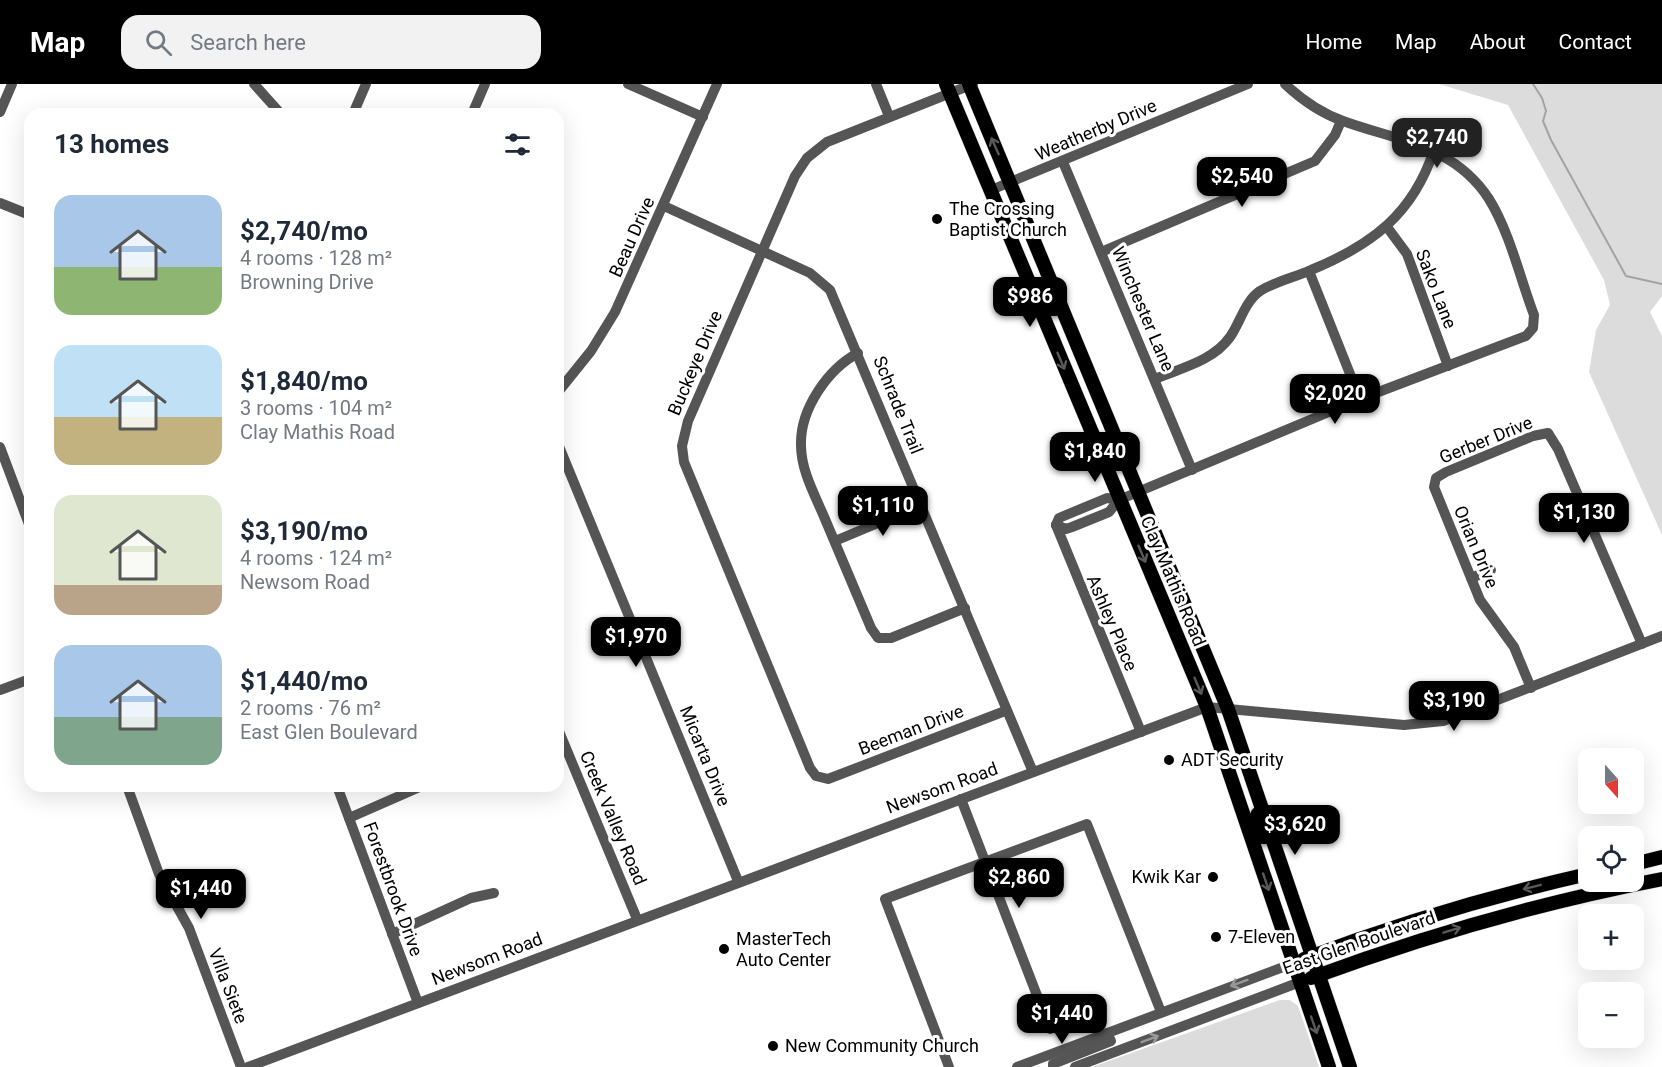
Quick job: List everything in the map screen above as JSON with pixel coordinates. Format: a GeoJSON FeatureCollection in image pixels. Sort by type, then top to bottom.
{"type":"FeatureCollection","features":[{"type":"Feature","properties":{"kind":"main road","name":"Clay Mathis Road"},"geometry":{"type":"LineString","coordinates":[[970,84],[1140,491],[1228,709],[1317,976],[1350,1067]]}},
{"type":"Feature","properties":{"kind":"main road","name":"Clay Mathis Road"},"geometry":{"type":"LineString","coordinates":[[948,88],[1207,707],[1329,1067]]}},
{"type":"Feature","properties":{"kind":"main road"},"geometry":{"type":"LineString","coordinates":[[1078,402],[1099,393]]}},
{"type":"Feature","properties":{"kind":"main road"},"geometry":{"type":"LineString","coordinates":[[1644,862],[1662,857]]}},
{"type":"Feature","properties":{"kind":"main road","name":"East Glen Boulevard"},"geometry":{"type":"LineString","coordinates":[[1294,963],[1413,920],[1489,898],[1578,876]]}},
{"type":"Feature","properties":{"kind":"main road","name":"East Glen Boulevard"},"geometry":{"type":"LineString","coordinates":[[1300,982],[1414,942],[1501,916],[1662,879]]}},
{"type":"Feature","properties":{"kind":"street"},"geometry":{"type":"LineString","coordinates":[[0,112],[12,84]]}},
{"type":"Feature","properties":{"kind":"street"},"geometry":{"type":"LineString","coordinates":[[254,84],[276,108]]}},
{"type":"Feature","properties":{"kind":"street"},"geometry":{"type":"LineString","coordinates":[[356,108],[366,84]]}},
{"type":"Feature","properties":{"kind":"street"},"geometry":{"type":"LineString","coordinates":[[475,108],[485,84]]}},
{"type":"Feature","properties":{"kind":"street"},"geometry":{"type":"LineString","coordinates":[[628,84],[703,117]]}},
{"type":"Feature","properties":{"kind":"street","name":"Beau Drive"},"geometry":{"type":"LineString","coordinates":[[564,385],[591,351],[615,312],[717,84]]}},
{"type":"Feature","properties":{"kind":"street"},"geometry":{"type":"LineString","coordinates":[[876,84],[889,116]]}},
{"type":"Feature","properties":{"kind":"street","name":"Buckeye Drive"},"geometry":{"type":"LineString","coordinates":[[828,779],[816,776],[810,768],[682,454],[682,438],[795,176],[807,158],[826,142],[948,88],[970,84]]}},
{"type":"Feature","properties":{"kind":"street","name":"Weatherby Drive"},"geometry":{"type":"LineString","coordinates":[[990,190],[1012,183],[1248,84]]}},
{"type":"Feature","properties":{"kind":"street"},"geometry":{"type":"LineString","coordinates":[[1119,500],[1107,498],[1059,518],[1056,525],[1066,529],[1109,512],[1119,500],[1360,399],[1526,336],[1533,328],[1534,315],[1489,199],[1460,167],[1434,150],[1341,121],[1315,108],[1285,84]]}},
{"type":"Feature","properties":{"kind":"street"},"geometry":{"type":"LineString","coordinates":[[1101,252],[1315,161],[1335,135],[1341,121]]}},
{"type":"Feature","properties":{"kind":"street"},"geometry":{"type":"LineString","coordinates":[[1155,379],[1207,358],[1230,336],[1250,301],[1260,291],[1337,260],[1387,228],[1417,189],[1427,171],[1434,150]]}},
{"type":"Feature","properties":{"kind":"street","name":"Winchester Lane"},"geometry":{"type":"LineString","coordinates":[[1063,162],[1192,470]]}},
{"type":"Feature","properties":{"kind":"street"},"geometry":{"type":"LineString","coordinates":[[0,203],[24,213]]}},
{"type":"Feature","properties":{"kind":"street","name":"Schrade Trail"},"geometry":{"type":"LineString","coordinates":[[664,206],[810,273],[825,284],[835,297],[1005,711],[1033,772]]}},
{"type":"Feature","properties":{"kind":"street","name":"Sako Lane"},"geometry":{"type":"LineString","coordinates":[[1387,228],[1407,254],[1448,366]]}},
{"type":"Feature","properties":{"kind":"street"},"geometry":{"type":"LineString","coordinates":[[1309,271],[1360,399]]}},
{"type":"Feature","properties":{"kind":"street"},"geometry":{"type":"LineString","coordinates":[[858,353],[832,370],[821,385],[805,422],[800,443],[807,475],[871,628],[880,639],[891,638],[964,608]]}},
{"type":"Feature","properties":{"kind":"street","name":"Gerber Drive"},"geometry":{"type":"LineString","coordinates":[[1436,478],[1522,441],[1548,433],[1642,644]]}},
{"type":"Feature","properties":{"kind":"street"},"geometry":{"type":"LineString","coordinates":[[0,447],[24,511]]}},
{"type":"Feature","properties":{"kind":"street","name":"Micarta Drive"},"geometry":{"type":"LineString","coordinates":[[564,459],[738,881]]}},
{"type":"Feature","properties":{"kind":"street","name":"Orian Drive"},"geometry":{"type":"LineString","coordinates":[[1436,478],[1434,487],[1437,497],[1470,578],[1480,600],[1514,646],[1531,688]]}},
{"type":"Feature","properties":{"kind":"street"},"geometry":{"type":"LineString","coordinates":[[835,542],[921,506]]}},
{"type":"Feature","properties":{"kind":"street"},"geometry":{"type":"LineString","coordinates":[[1083,508],[1089,520]]}},
{"type":"Feature","properties":{"kind":"street","name":"Ashley Place"},"geometry":{"type":"LineString","coordinates":[[1056,525],[1141,732]]}},
{"type":"Feature","properties":{"kind":"street"},"geometry":{"type":"LineString","coordinates":[[1470,578],[1491,570]]}},
{"type":"Feature","properties":{"kind":"street","name":"Newsom Road"},"geometry":{"type":"LineString","coordinates":[[248,1067],[738,881],[1207,707],[1404,725],[1443,721],[1662,636]]}},
{"type":"Feature","properties":{"kind":"street"},"geometry":{"type":"LineString","coordinates":[[0,690],[24,681]]}},
{"type":"Feature","properties":{"kind":"street","name":"Beeman Drive"},"geometry":{"type":"LineString","coordinates":[[828,779],[1005,711]]}},
{"type":"Feature","properties":{"kind":"street","name":"Creek Valley Road"},"geometry":{"type":"LineString","coordinates":[[564,743],[637,919]]}},
{"type":"Feature","properties":{"kind":"street","name":"Villa Siete"},"geometry":{"type":"LineString","coordinates":[[129,792],[159,874],[189,928],[241,1067]]}},
{"type":"Feature","properties":{"kind":"street","name":"Forestbrook Drive"},"geometry":{"type":"LineString","coordinates":[[339,792],[418,1003]]}},
{"type":"Feature","properties":{"kind":"street"},"geometry":{"type":"LineString","coordinates":[[350,818],[408,792]]}},
{"type":"Feature","properties":{"kind":"street"},"geometry":{"type":"LineString","coordinates":[[961,799],[1050,1029]]}},
{"type":"Feature","properties":{"kind":"street"},"geometry":{"type":"LineString","coordinates":[[949,1067],[885,899],[1087,824],[1161,1012]]}},
{"type":"Feature","properties":{"kind":"street"},"geometry":{"type":"LineString","coordinates":[[392,934],[471,898],[494,893]]}},
{"type":"Feature","properties":{"kind":"street","name":"East Glen Boulevard"},"geometry":{"type":"LineString","coordinates":[[1017,1067],[1294,963]]}},
{"type":"Feature","properties":{"kind":"street","name":"East Glen Boulevard"},"geometry":{"type":"LineString","coordinates":[[1075,1067],[1300,982]]}},
{"type":"Feature","properties":{"kind":"street"},"geometry":{"type":"LineString","coordinates":[[1053,1067],[1053,1064],[1111,1041],[1107,1033]]}},
{"type":"Feature","properties":{"kind":"shaded area"},"geometry":{"type":"Polygon","coordinates":[[[1439,84],[1662,84],[1662,296],[1650,312],[1662,336],[1662,535],[1589,372],[1596,330],[1610,305],[1604,280],[1508,105],[1439,84]]]}},
{"type":"Feature","properties":{"kind":"shaded area"},"geometry":{"type":"Polygon","coordinates":[[[1280,1000],[1290,1000],[1298,1006],[1319,1067],[1092,1067],[1280,1000]]]}},
{"type":"Feature","properties":{"kind":"waterway"},"geometry":{"type":"LineString","coordinates":[[1533,84],[1542,98],[1546,111],[1543,121],[1551,140],[1626,276],[1662,284]]}},
{"type":"Feature","properties":{"kind":"place","name":"The Crossing Baptist Church"},"geometry":{"type":"Point","coordinates":[937,219]}},
{"type":"Feature","properties":{"kind":"place","name":"ADT Security"},"geometry":{"type":"Point","coordinates":[1169,760]}},
{"type":"Feature","properties":{"kind":"place","name":"Kwik Kar"},"geometry":{"type":"Point","coordinates":[1213,877]}},
{"type":"Feature","properties":{"kind":"place","name":"7-Eleven"},"geometry":{"type":"Point","coordinates":[1216,937]}},
{"type":"Feature","properties":{"kind":"place","name":"MasterTech Auto Center"},"geometry":{"type":"Point","coordinates":[724,949]}},
{"type":"Feature","properties":{"kind":"place","name":"New Community Church"},"geometry":{"type":"Point","coordinates":[773,1046]}}]}
